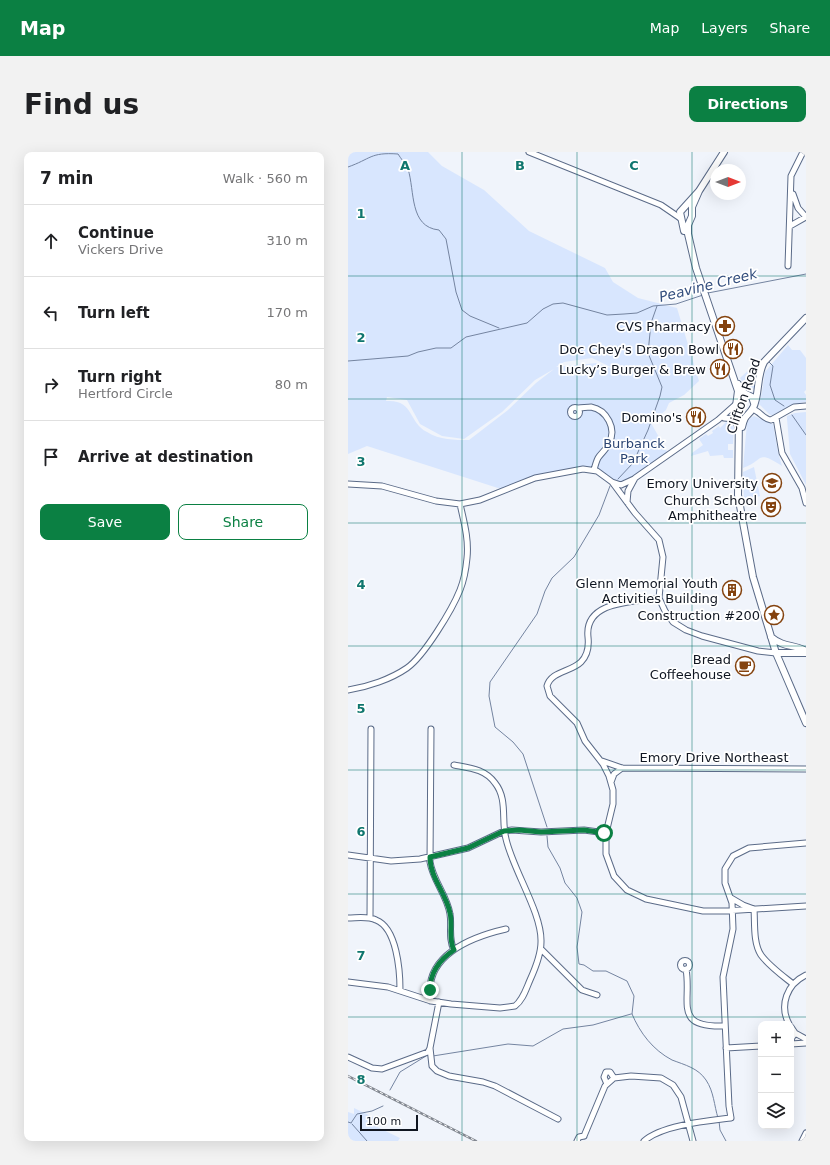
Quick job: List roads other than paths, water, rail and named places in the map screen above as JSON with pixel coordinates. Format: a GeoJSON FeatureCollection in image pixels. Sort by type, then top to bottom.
{"type":"FeatureCollection","features":[{"type":"Feature","properties":{"kind":"main road"},"geometry":{"type":"LineString","coordinates":[[691,251],[686,242],[680,214],[699,191],[724,152]]}},
{"type":"Feature","properties":{"kind":"main road"},"geometry":{"type":"LineString","coordinates":[[699,191],[693,205],[687,229],[691,251],[738,391],[738,442]]}},
{"type":"Feature","properties":{"kind":"main road"},"geometry":{"type":"LineString","coordinates":[[683,209],[689,209],[692,212]]}},
{"type":"Feature","properties":{"kind":"main road"},"geometry":{"type":"LineString","coordinates":[[681,219],[686,221],[690,220]]}},
{"type":"Feature","properties":{"kind":"main road"},"geometry":{"type":"LineString","coordinates":[[733,376],[754,402]]}},
{"type":"Feature","properties":{"kind":"main road"},"geometry":{"type":"LineString","coordinates":[[737,402],[741,396],[748,395]]}},
{"type":"Feature","properties":{"kind":"main road","name":"Clifton Road"},"geometry":{"type":"LineString","coordinates":[[754,402],[750,411],[743,420],[738,442],[737,471],[739,504],[751,569],[771,637]]}},
{"type":"Feature","properties":{"kind":"main road"},"geometry":{"type":"LineString","coordinates":[[738,411],[750,411]]}},
{"type":"Feature","properties":{"kind":"main road"},"geometry":{"type":"LineString","coordinates":[[771,637],[776,653],[806,724]]}},
{"type":"Feature","properties":{"kind":"main road"},"geometry":{"type":"LineString","coordinates":[[771,637],[783,645],[801,648],[806,652]]}},
{"type":"Feature","properties":{"kind":"main road"},"geometry":{"type":"LineString","coordinates":[[776,653],[806,652]]}},
{"type":"Feature","properties":{"kind":"street"},"geometry":{"type":"LineString","coordinates":[[529,152],[661,205],[683,209]]}},
{"type":"Feature","properties":{"kind":"street"},"geometry":{"type":"LineString","coordinates":[[788,266],[792,173],[803,152]]}},
{"type":"Feature","properties":{"kind":"street"},"geometry":{"type":"LineString","coordinates":[[790,226],[806,217],[798,208],[792,189]]}},
{"type":"Feature","properties":{"kind":"street"},"geometry":{"type":"LineString","coordinates":[[661,205],[681,219]]}},
{"type":"Feature","properties":{"kind":"street"},"geometry":{"type":"LineString","coordinates":[[748,395],[755,391],[762,365],[770,354],[806,318]]}},
{"type":"Feature","properties":{"kind":"street"},"geometry":{"type":"LineString","coordinates":[[754,402],[759,388],[759,376]]}},
{"type":"Feature","properties":{"kind":"street"},"geometry":{"type":"LineString","coordinates":[[721,419],[737,402]]}},
{"type":"Feature","properties":{"kind":"street"},"geometry":{"type":"LineString","coordinates":[[750,411],[757,411],[765,418],[776,418],[794,407],[806,406]]}},
{"type":"Feature","properties":{"kind":"street"},"geometry":{"type":"LineString","coordinates":[[578,408],[590,407],[607,417],[610,423],[612,436],[609,443],[598,458],[594,470]]}},
{"type":"Feature","properties":{"kind":"street"},"geometry":{"type":"LineString","coordinates":[[612,482],[621,485],[635,478],[721,419],[738,411]]}},
{"type":"Feature","properties":{"kind":"street"},"geometry":{"type":"LineString","coordinates":[[776,418],[782,454],[802,488],[806,503]]}},
{"type":"Feature","properties":{"kind":"street"},"geometry":{"type":"LineString","coordinates":[[721,419],[734,419],[739,431]]}},
{"type":"Feature","properties":{"kind":"street"},"geometry":{"type":"LineString","coordinates":[[348,484],[382,486],[436,501],[460,504],[480,500],[535,478],[583,469],[594,470],[604,475],[612,482],[660,542],[663,557],[660,598],[668,617],[677,625],[686,630],[758,651],[776,653]]}},
{"type":"Feature","properties":{"kind":"street"},"geometry":{"type":"LineString","coordinates":[[627,502],[628,491],[635,478]]}},
{"type":"Feature","properties":{"kind":"street"},"geometry":{"type":"LineString","coordinates":[[348,690],[360,688],[391,677],[407,668],[422,653],[453,604],[462,585],[467,558],[466,534],[460,504]]}},
{"type":"Feature","properties":{"kind":"street"},"geometry":{"type":"LineString","coordinates":[[660,598],[610,606],[598,612],[592,617],[588,625],[588,647],[583,660],[572,668],[554,676],[548,684],[547,691],[550,696],[574,719],[585,741],[605,768],[611,783],[613,809],[606,833],[606,849],[609,865],[618,881],[627,890],[646,899],[696,910],[732,910],[806,906]]}},
{"type":"Feature","properties":{"kind":"street"},"geometry":{"type":"LineString","coordinates":[[370,918],[371,729]]}},
{"type":"Feature","properties":{"kind":"street"},"geometry":{"type":"LineString","coordinates":[[431,729],[430,857],[435,878],[450,911],[451,943],[454,950]]}},
{"type":"Feature","properties":{"kind":"street","name":"Emory Drive Northeast"},"geometry":{"type":"LineString","coordinates":[[596,757],[607,764],[622,768],[806,769]]}},
{"type":"Feature","properties":{"kind":"street"},"geometry":{"type":"LineString","coordinates":[[348,982],[372,984],[400,990],[439,1002],[500,1008],[515,1006],[524,994],[541,949],[541,934],[538,922],[510,853],[504,831],[502,799],[495,782],[481,771],[454,765]]}},
{"type":"Feature","properties":{"kind":"street","name":"Emory Drive Northeast"},"geometry":{"type":"LineString","coordinates":[[611,783],[614,774],[622,768]]}},
{"type":"Feature","properties":{"kind":"street"},"geometry":{"type":"LineString","coordinates":[[348,855],[398,861],[430,857],[468,848],[504,831],[519,830],[541,832],[584,830],[606,833]]}},
{"type":"Feature","properties":{"kind":"street"},"geometry":{"type":"LineString","coordinates":[[644,1141],[654,1134],[688,1124],[731,1118],[723,973],[733,932],[730,897],[725,886],[725,873],[728,862],[736,854],[753,847],[806,843]]}},
{"type":"Feature","properties":{"kind":"street"},"geometry":{"type":"LineString","coordinates":[[730,897],[743,905],[754,909]]}},
{"type":"Feature","properties":{"kind":"street"},"geometry":{"type":"LineString","coordinates":[[754,909],[756,941],[761,955],[793,984]]}},
{"type":"Feature","properties":{"kind":"street"},"geometry":{"type":"LineString","coordinates":[[348,918],[370,918],[382,923],[389,933],[399,965],[400,990]]}},
{"type":"Feature","properties":{"kind":"street"},"geometry":{"type":"LineString","coordinates":[[431,1000],[430,985],[433,973],[441,960],[454,950],[484,935],[506,930]]}},
{"type":"Feature","properties":{"kind":"street"},"geometry":{"type":"LineString","coordinates":[[541,949],[582,990],[597,995]]}},
{"type":"Feature","properties":{"kind":"street"},"geometry":{"type":"LineString","coordinates":[[686,969],[686,1005],[691,1017],[705,1026],[725,1026]]}},
{"type":"Feature","properties":{"kind":"street"},"geometry":{"type":"LineString","coordinates":[[788,1021],[785,1016],[784,1005],[787,995],[793,984],[806,976]]}},
{"type":"Feature","properties":{"kind":"street"},"geometry":{"type":"LineString","coordinates":[[439,1002],[430,1048],[431,1063],[438,1072],[449,1076],[492,1084],[558,1119]]}},
{"type":"Feature","properties":{"kind":"street"},"geometry":{"type":"LineString","coordinates":[[795,1032],[806,1039]]}},
{"type":"Feature","properties":{"kind":"street"},"geometry":{"type":"LineString","coordinates":[[794,1044],[806,1043]]}},
{"type":"Feature","properties":{"kind":"street"},"geometry":{"type":"LineString","coordinates":[[726,1048],[758,1046]]}},
{"type":"Feature","properties":{"kind":"street"},"geometry":{"type":"LineString","coordinates":[[348,1057],[372,1068],[382,1069],[425,1054],[430,1048]]}},
{"type":"Feature","properties":{"kind":"street"},"geometry":{"type":"LineString","coordinates":[[607,1084],[604,1078],[606,1072],[610,1072],[614,1078]]}},
{"type":"Feature","properties":{"kind":"street"},"geometry":{"type":"LineString","coordinates":[[578,1141],[580,1137],[585,1139],[601,1094],[607,1084],[614,1078],[626,1076],[656,1077],[670,1082],[679,1093],[693,1141]]}},
{"type":"Feature","properties":{"kind":"street"},"geometry":{"type":"LineString","coordinates":[[802,1141],[806,1133]]}},
{"type":"Feature","properties":{"kind":"waterway"},"geometry":{"type":"LineString","coordinates":[[348,167],[376,155],[398,154],[408,169],[415,207],[418,215],[422,222],[429,227],[439,230],[446,239],[456,292],[462,310],[470,316],[499,328]]}},
{"type":"Feature","properties":{"kind":"waterway","name":"Peavine Creek"},"geometry":{"type":"LineString","coordinates":[[708,293],[806,274]]}},
{"type":"Feature","properties":{"kind":"waterway"},"geometry":{"type":"LineString","coordinates":[[348,361],[408,356],[436,348],[451,348],[466,337],[527,323],[543,309],[553,304],[563,303],[607,315],[624,314],[637,313],[653,306],[676,304],[703,295]]}},
{"type":"Feature","properties":{"kind":"waterway","name":"Peavine Creek"},"geometry":{"type":"LineString","coordinates":[[618,479],[633,463],[648,430],[660,396],[662,387],[648,353],[651,323],[657,306]]}},
{"type":"Feature","properties":{"kind":"waterway"},"geometry":{"type":"LineString","coordinates":[[769,362],[773,366],[770,385],[775,400],[784,406]]}},
{"type":"Feature","properties":{"kind":"waterway"},"geometry":{"type":"LineString","coordinates":[[792,415],[806,435]]}},
{"type":"Feature","properties":{"kind":"waterway","name":"Peavine Creek"},"geometry":{"type":"LineString","coordinates":[[547,827],[523,754],[513,742],[495,727],[489,696],[490,682],[537,614],[545,591],[552,578],[574,557],[599,515],[610,486]]}},
{"type":"Feature","properties":{"kind":"waterway","name":"Peavine Creek"},"geometry":{"type":"LineString","coordinates":[[547,836],[548,847],[560,868],[565,883],[577,898],[582,912],[577,947],[579,964],[584,965],[593,971],[606,971],[627,981],[634,996],[632,1014]]}},
{"type":"Feature","properties":{"kind":"waterway","name":"Peavine Creek"},"geometry":{"type":"LineString","coordinates":[[433,1056],[508,1044],[533,1046],[563,1029],[593,1025],[631,1014]]}},
{"type":"Feature","properties":{"kind":"waterway"},"geometry":{"type":"LineString","coordinates":[[632,1014],[639,1028],[653,1046],[665,1056],[686,1065],[703,1076],[711,1089],[718,1118]]}},
{"type":"Feature","properties":{"kind":"waterway","name":"Peavine Creek"},"geometry":{"type":"LineString","coordinates":[[390,1090],[400,1072],[426,1056]]}},
{"type":"Feature","properties":{"kind":"waterway","name":"Peavine Creek"},"geometry":{"type":"LineString","coordinates":[[348,1122],[351,1123],[357,1114],[372,1111],[383,1106]]}},
{"type":"Feature","properties":{"kind":"waterway"},"geometry":{"type":"LineString","coordinates":[[719,1121],[720,1130],[726,1141]]}},
{"type":"Feature","properties":{"kind":"waterway"},"geometry":{"type":"LineString","coordinates":[[352,1124],[367,1141]]}},
{"type":"Feature","properties":{"kind":"railway"},"geometry":{"type":"LineString","coordinates":[[348,1076],[476,1141]]}},
{"type":"Feature","properties":{"kind":"place","name":"CVS Pharmacy"},"geometry":{"type":"Point","coordinates":[725,326]}},
{"type":"Feature","properties":{"kind":"place","name":"Doc Chey's Dragon Bowl"},"geometry":{"type":"Point","coordinates":[733,349]}},
{"type":"Feature","properties":{"kind":"place","name":"Lucky’s Burger & Brew"},"geometry":{"type":"Point","coordinates":[720,369]}},
{"type":"Feature","properties":{"kind":"place","name":"Domino's"},"geometry":{"type":"Point","coordinates":[696,417]}},
{"type":"Feature","properties":{"kind":"place","name":"Emory University"},"geometry":{"type":"Point","coordinates":[772,483]}},
{"type":"Feature","properties":{"kind":"place","name":"Church School Amphitheatre"},"geometry":{"type":"Point","coordinates":[771,507]}},
{"type":"Feature","properties":{"kind":"place","name":"Glenn Memorial Youth Activities Building"},"geometry":{"type":"Point","coordinates":[732,590]}},
{"type":"Feature","properties":{"kind":"place","name":"Construction #200"},"geometry":{"type":"Point","coordinates":[774,615]}},
{"type":"Feature","properties":{"kind":"place","name":"Bread Coffeehouse"},"geometry":{"type":"Point","coordinates":[745,666]}},
{"type":"Feature","properties":{"kind":"park label","name":"Burbanck Park"},"geometry":{"type":"Point","coordinates":[634,450]}}]}
